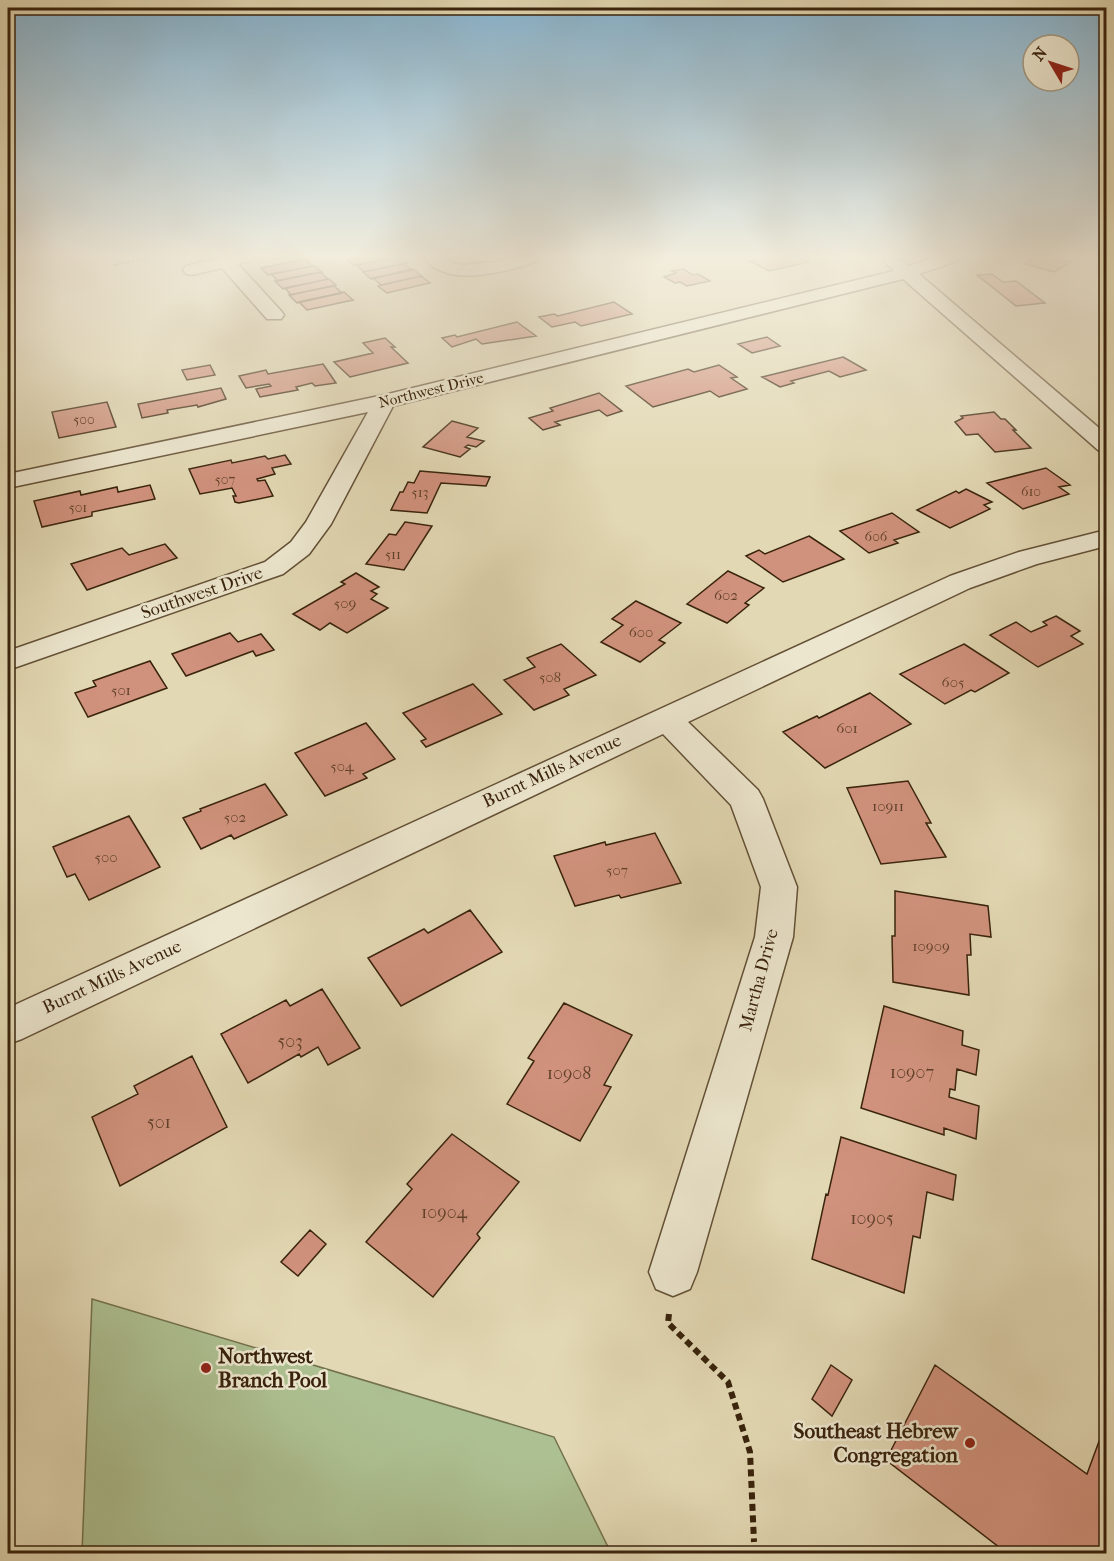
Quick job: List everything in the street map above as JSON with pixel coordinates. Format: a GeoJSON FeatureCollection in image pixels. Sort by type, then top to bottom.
{"type":"FeatureCollection","features":[{"type":"Feature","properties":{"kind":"street","name":"Northwest Drive"},"geometry":{"type":"LineString","coordinates":[[8,481],[384,402],[680,329]]}},
{"type":"Feature","properties":{"kind":"street"},"geometry":{"type":"LineString","coordinates":[[971,329],[1107,445]]}},
{"type":"Feature","properties":{"kind":"street","name":"Southwest Drive"},"geometry":{"type":"LineString","coordinates":[[8,661],[274,568],[300,548],[318,524],[384,402]]}},
{"type":"Feature","properties":{"kind":"street","name":"Burnt Mills Avenue"},"geometry":{"type":"LineString","coordinates":[[8,1027],[664,718],[960,582],[1028,558],[1107,538]]}},
{"type":"Feature","properties":{"kind":"street","name":"Martha Drive"},"geometry":{"type":"LineString","coordinates":[[664,718],[746,799],[778,887],[774,937],[673,1272]]}},
{"type":"Feature","properties":{"kind":"path"},"geometry":{"type":"LineString","coordinates":[[673,1272],[668,1323],[728,1382],[750,1452],[754,1542]]}},
{"type":"Feature","properties":{"kind":"green space","name":"Northwest Branch Pool"},"geometry":{"type":"Polygon","coordinates":[[[92,1299],[554,1437],[611,1553],[82,1553],[92,1299]]]}},
{"type":"Feature","properties":{"kind":"building"},"geometry":{"type":"Polygon","coordinates":[[[490,329],[526,329],[536,336],[482,344],[476,339],[452,347],[442,338],[455,335],[457,337],[490,329]]]}},
{"type":"Feature","properties":{"kind":"building"},"geometry":{"type":"Polygon","coordinates":[[[767,337],[780,346],[752,353],[738,344],[767,337]]]}},
{"type":"Feature","properties":{"kind":"building"},"geometry":{"type":"Polygon","coordinates":[[[385,338],[408,363],[350,377],[334,362],[373,353],[363,343],[385,338]]]}},
{"type":"Feature","properties":{"kind":"building"},"geometry":{"type":"Polygon","coordinates":[[[843,357],[866,370],[840,377],[829,371],[791,381],[794,383],[780,387],[762,377],[843,357]]]}},
{"type":"Feature","properties":{"kind":"building"},"geometry":{"type":"Polygon","coordinates":[[[323,364],[336,383],[315,386],[312,383],[296,387],[298,390],[260,397],[256,389],[271,386],[269,384],[246,388],[239,376],[266,370],[268,374],[323,364]]]}},
{"type":"Feature","properties":{"kind":"building"},"geometry":{"type":"Polygon","coordinates":[[[210,365],[215,375],[187,380],[182,370],[210,365]]]}},
{"type":"Feature","properties":{"kind":"building"},"geometry":{"type":"Polygon","coordinates":[[[719,365],[737,377],[731,378],[747,389],[719,397],[710,391],[653,407],[626,386],[688,369],[694,372],[719,365]]]}},
{"type":"Feature","properties":{"kind":"building"},"geometry":{"type":"Polygon","coordinates":[[[221,388],[226,399],[198,407],[197,405],[167,410],[168,413],[142,418],[138,404],[221,388]]]}},
{"type":"Feature","properties":{"kind":"building"},"geometry":{"type":"Polygon","coordinates":[[[599,393],[622,411],[607,416],[599,410],[555,422],[560,425],[543,430],[529,418],[553,411],[550,408],[599,393]]]}},
{"type":"Feature","properties":{"kind":"building"},"geometry":{"type":"Polygon","coordinates":[[[107,402],[116,427],[59,438],[52,412],[107,402]]]}},
{"type":"Feature","properties":{"kind":"building"},"geometry":{"type":"Polygon","coordinates":[[[994,412],[1001,419],[1005,419],[1031,448],[995,452],[978,434],[966,435],[955,422],[963,418],[961,416],[994,412]]]}},
{"type":"Feature","properties":{"kind":"building"},"geometry":{"type":"Polygon","coordinates":[[[452,421],[478,428],[467,437],[484,441],[476,447],[468,445],[465,447],[470,449],[460,457],[423,447],[452,421]]]}},
{"type":"Feature","properties":{"kind":"building"},"geometry":{"type":"Polygon","coordinates":[[[285,455],[291,464],[272,468],[275,474],[257,479],[258,481],[265,480],[273,496],[239,503],[235,502],[233,496],[236,496],[232,488],[200,494],[189,469],[231,460],[232,463],[265,456],[268,459],[285,455]]]}},
{"type":"Feature","properties":{"kind":"building"},"geometry":{"type":"Polygon","coordinates":[[[1046,468],[1070,485],[1059,487],[1069,494],[1023,509],[987,483],[1046,468]]]}},
{"type":"Feature","properties":{"kind":"building"},"geometry":{"type":"Polygon","coordinates":[[[420,471],[490,477],[486,486],[441,483],[427,513],[391,510],[400,492],[403,492],[408,482],[414,483],[420,471]]]}},
{"type":"Feature","properties":{"kind":"building"},"geometry":{"type":"Polygon","coordinates":[[[150,485],[155,499],[92,512],[92,516],[42,527],[34,501],[80,491],[81,495],[117,487],[118,492],[150,485]]]}},
{"type":"Feature","properties":{"kind":"building"},"geometry":{"type":"Polygon","coordinates":[[[966,489],[992,502],[984,505],[990,509],[950,528],[917,510],[956,491],[959,493],[966,489]]]}},
{"type":"Feature","properties":{"kind":"building"},"geometry":{"type":"Polygon","coordinates":[[[892,513],[919,532],[894,540],[898,543],[869,553],[840,531],[892,513]]]}},
{"type":"Feature","properties":{"kind":"building"},"geometry":{"type":"Polygon","coordinates":[[[405,522],[432,526],[404,570],[366,564],[389,534],[396,535],[405,522]]]}},
{"type":"Feature","properties":{"kind":"building"},"geometry":{"type":"Polygon","coordinates":[[[809,536],[844,559],[783,582],[746,556],[759,550],[765,554],[809,536]]]}},
{"type":"Feature","properties":{"kind":"building"},"geometry":{"type":"Polygon","coordinates":[[[165,544],[177,558],[87,590],[71,564],[122,548],[129,555],[165,544]]]}},
{"type":"Feature","properties":{"kind":"building"},"geometry":{"type":"Polygon","coordinates":[[[728,571],[764,588],[745,603],[749,605],[727,623],[687,604],[728,571]]]}},
{"type":"Feature","properties":{"kind":"building"},"geometry":{"type":"Polygon","coordinates":[[[356,573],[379,587],[371,591],[377,594],[371,599],[388,608],[347,633],[330,623],[320,630],[293,614],[345,584],[341,582],[356,573]]]}},
{"type":"Feature","properties":{"kind":"building"},"geometry":{"type":"Polygon","coordinates":[[[636,601],[681,623],[659,640],[665,643],[640,662],[601,642],[623,625],[612,619],[636,601]]]}},
{"type":"Feature","properties":{"kind":"building"},"geometry":{"type":"Polygon","coordinates":[[[1056,616],[1080,631],[1071,636],[1083,644],[1038,667],[990,635],[1016,622],[1031,632],[1047,625],[1043,622],[1056,616]]]}},
{"type":"Feature","properties":{"kind":"building"},"geometry":{"type":"Polygon","coordinates":[[[230,633],[238,642],[261,634],[274,650],[256,656],[253,651],[186,676],[172,654],[230,633]]]}},
{"type":"Feature","properties":{"kind":"building"},"geometry":{"type":"Polygon","coordinates":[[[561,644],[596,675],[564,689],[569,695],[534,710],[504,680],[535,667],[527,658],[561,644]]]}},
{"type":"Feature","properties":{"kind":"building"},"geometry":{"type":"Polygon","coordinates":[[[964,644],[1009,673],[975,692],[971,690],[945,704],[900,674],[964,644]]]}},
{"type":"Feature","properties":{"kind":"building"},"geometry":{"type":"Polygon","coordinates":[[[150,661],[167,688],[88,717],[75,693],[96,686],[93,681],[150,661]]]}},
{"type":"Feature","properties":{"kind":"building"},"geometry":{"type":"Polygon","coordinates":[[[473,684],[502,714],[426,747],[421,741],[426,739],[403,713],[473,684]]]}},
{"type":"Feature","properties":{"kind":"building"},"geometry":{"type":"Polygon","coordinates":[[[870,693],[911,724],[825,768],[783,732],[817,716],[819,718],[870,693]]]}},
{"type":"Feature","properties":{"kind":"building"},"geometry":{"type":"Polygon","coordinates":[[[366,723],[395,759],[363,774],[367,778],[325,796],[295,753],[366,723]]]}},
{"type":"Feature","properties":{"kind":"building"},"geometry":{"type":"Polygon","coordinates":[[[908,781],[931,823],[926,823],[946,857],[881,864],[847,788],[908,781]]]}},
{"type":"Feature","properties":{"kind":"building"},"geometry":{"type":"Polygon","coordinates":[[[265,784],[287,815],[234,839],[231,835],[201,849],[183,818],[201,811],[200,809],[265,784]]]}},
{"type":"Feature","properties":{"kind":"building"},"geometry":{"type":"Polygon","coordinates":[[[129,816],[160,867],[89,900],[75,874],[67,877],[53,847],[129,816]]]}},
{"type":"Feature","properties":{"kind":"building"},"geometry":{"type":"Polygon","coordinates":[[[655,833],[681,883],[621,898],[619,895],[575,906],[554,856],[605,842],[606,845],[655,833]]]}},
{"type":"Feature","properties":{"kind":"building"},"geometry":{"type":"Polygon","coordinates":[[[895,891],[988,906],[991,937],[970,934],[971,955],[967,955],[969,995],[893,982],[892,936],[895,936],[895,891]]]}},
{"type":"Feature","properties":{"kind":"building"},"geometry":{"type":"Polygon","coordinates":[[[470,910],[502,952],[401,1006],[368,958],[424,929],[428,933],[470,910]]]}},
{"type":"Feature","properties":{"kind":"building"},"geometry":{"type":"Polygon","coordinates":[[[322,989],[360,1048],[328,1065],[318,1047],[301,1057],[299,1054],[248,1083],[221,1034],[286,1000],[290,1006],[322,989]]]}},
{"type":"Feature","properties":{"kind":"building"},"geometry":{"type":"Polygon","coordinates":[[[564,1003],[632,1035],[604,1085],[611,1087],[580,1141],[507,1104],[534,1061],[528,1058],[564,1003]]]}},
{"type":"Feature","properties":{"kind":"building"},"geometry":{"type":"Polygon","coordinates":[[[884,1006],[963,1031],[962,1045],[979,1050],[976,1075],[957,1069],[955,1090],[950,1089],[949,1097],[979,1106],[976,1139],[944,1128],[944,1135],[861,1108],[884,1006]]]}},
{"type":"Feature","properties":{"kind":"building"},"geometry":{"type":"Polygon","coordinates":[[[192,1056],[227,1127],[120,1186],[92,1117],[138,1094],[134,1086],[192,1056]]]}},
{"type":"Feature","properties":{"kind":"building"},"geometry":{"type":"Polygon","coordinates":[[[452,1134],[519,1182],[477,1234],[480,1238],[433,1297],[366,1242],[412,1189],[407,1184],[452,1134]]]}},
{"type":"Feature","properties":{"kind":"building"},"geometry":{"type":"Polygon","coordinates":[[[841,1137],[956,1175],[953,1200],[927,1192],[920,1238],[913,1236],[904,1293],[812,1259],[841,1137]]]}},
{"type":"Feature","properties":{"kind":"building"},"geometry":{"type":"Polygon","coordinates":[[[310,1230],[326,1244],[298,1276],[281,1262],[310,1230]]]}},
{"type":"Feature","properties":{"kind":"building"},"geometry":{"type":"Polygon","coordinates":[[[831,1365],[852,1380],[832,1416],[812,1399],[831,1365]]]}},
{"type":"Feature","properties":{"kind":"building","name":"Southeast Hebrew Congregation"},"geometry":{"type":"Polygon","coordinates":[[[935,1365],[1087,1474],[1106,1426],[1106,1554],[1008,1554],[886,1460],[935,1365]]]}},
{"type":"Feature","properties":{"kind":"place","name":"Northwest Branch Pool"},"geometry":{"type":"Point","coordinates":[206,1368]}},
{"type":"Feature","properties":{"kind":"place","name":"Southeast Hebrew Congregation"},"geometry":{"type":"Point","coordinates":[970,1443]}}]}
